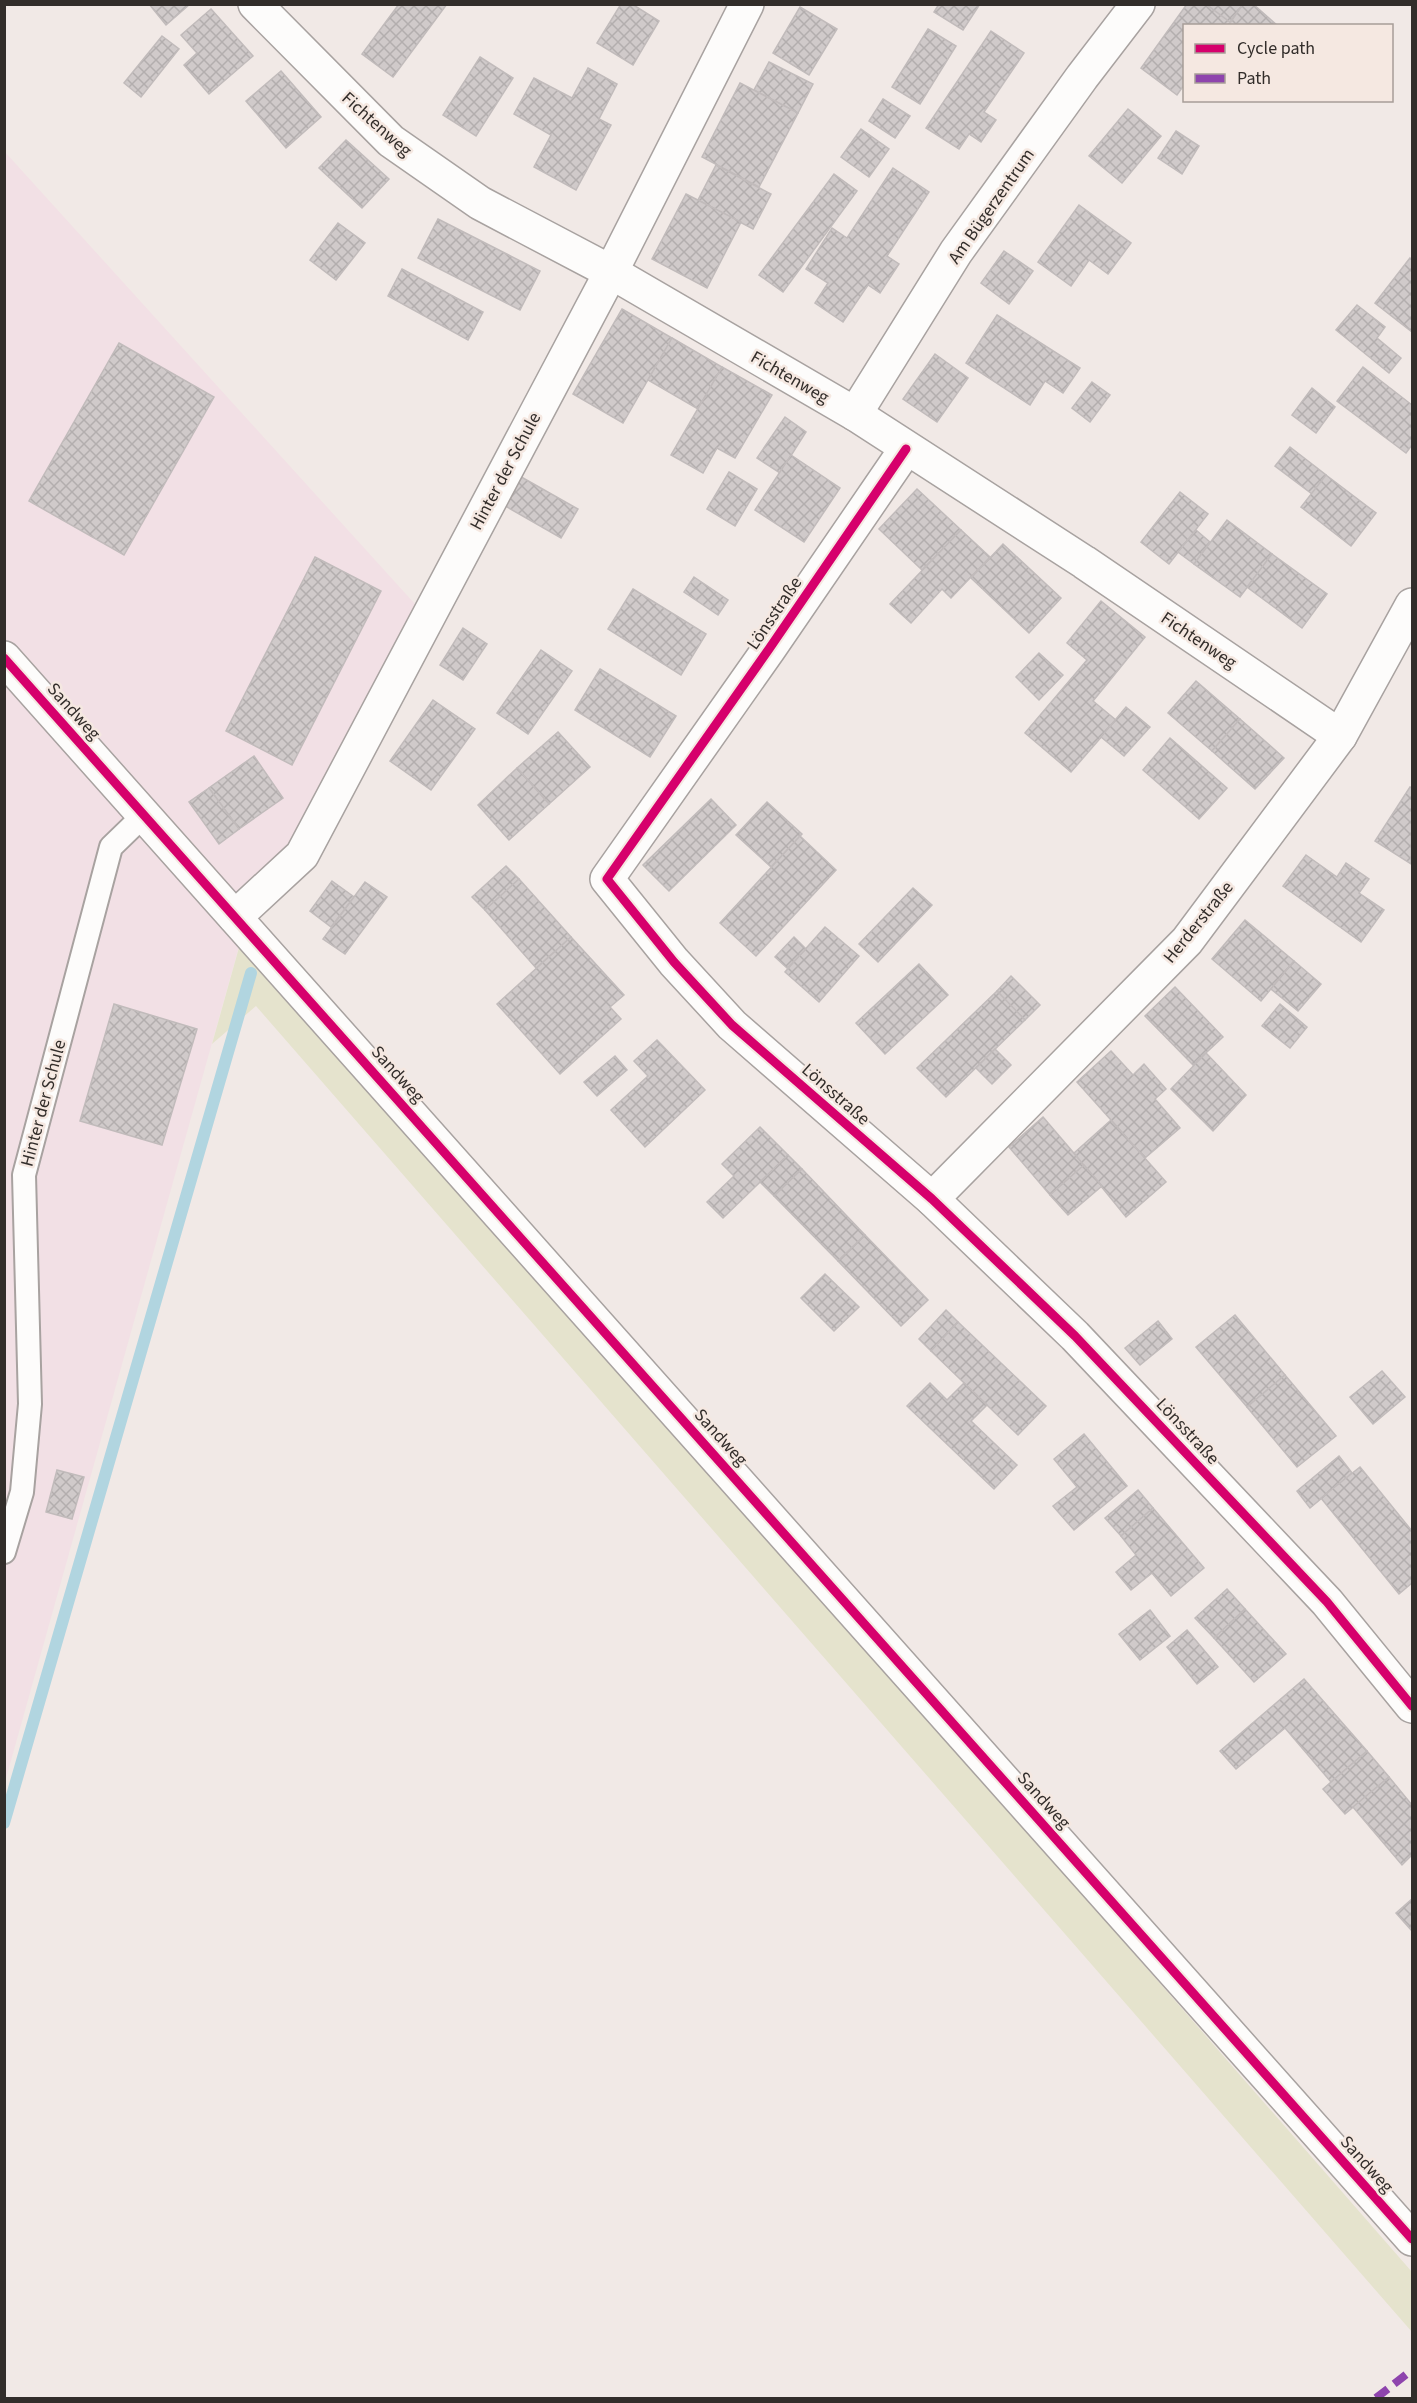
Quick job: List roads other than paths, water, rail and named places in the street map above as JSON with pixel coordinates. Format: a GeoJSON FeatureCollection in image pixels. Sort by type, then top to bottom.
{"type":"FeatureCollection","features":[{"type":"Feature","properties":{"kind":"street","name":"Fichtenweg"},"geometry":{"type":"LineString","coordinates":[[255,4],[391,141],[480,203],[611,272],[855,414],[1084,562],[1340,736]]}},
{"type":"Feature","properties":{"kind":"street","name":"Hinter der Schule"},"geometry":{"type":"LineString","coordinates":[[235,917],[302,855],[611,272],[747,4]]}},
{"type":"Feature","properties":{"kind":"street","name":"Am Bügerzentrum"},"geometry":{"type":"LineString","coordinates":[[855,414],[956,252],[1082,77],[1138,4]]}},
{"type":"Feature","properties":{"kind":"street","name":"Lönsstraße"},"geometry":{"type":"LineString","coordinates":[[906,449],[770,649],[607,879],[674,962],[732,1025],[932,1199],[1075,1336],[1327,1602],[1413,1706]]}},
{"type":"Feature","properties":{"kind":"street","name":"Herderstraße"},"geometry":{"type":"LineString","coordinates":[[932,1199],[1187,941],[1340,736],[1413,605]]}},
{"type":"Feature","properties":{"kind":"street","name":"Sandweg"},"geometry":{"type":"LineString","coordinates":[[4,658],[1413,2239]]}},
{"type":"Feature","properties":{"kind":"lane","name":"Hinter der Schule"},"geometry":{"type":"LineString","coordinates":[[4,1552],[22,1492],[30,1404],[24,1175],[111,847],[144,815]]}},
{"type":"Feature","properties":{"kind":"waterway"},"geometry":{"type":"LineString","coordinates":[[4,1823],[251,973]]}}]}
